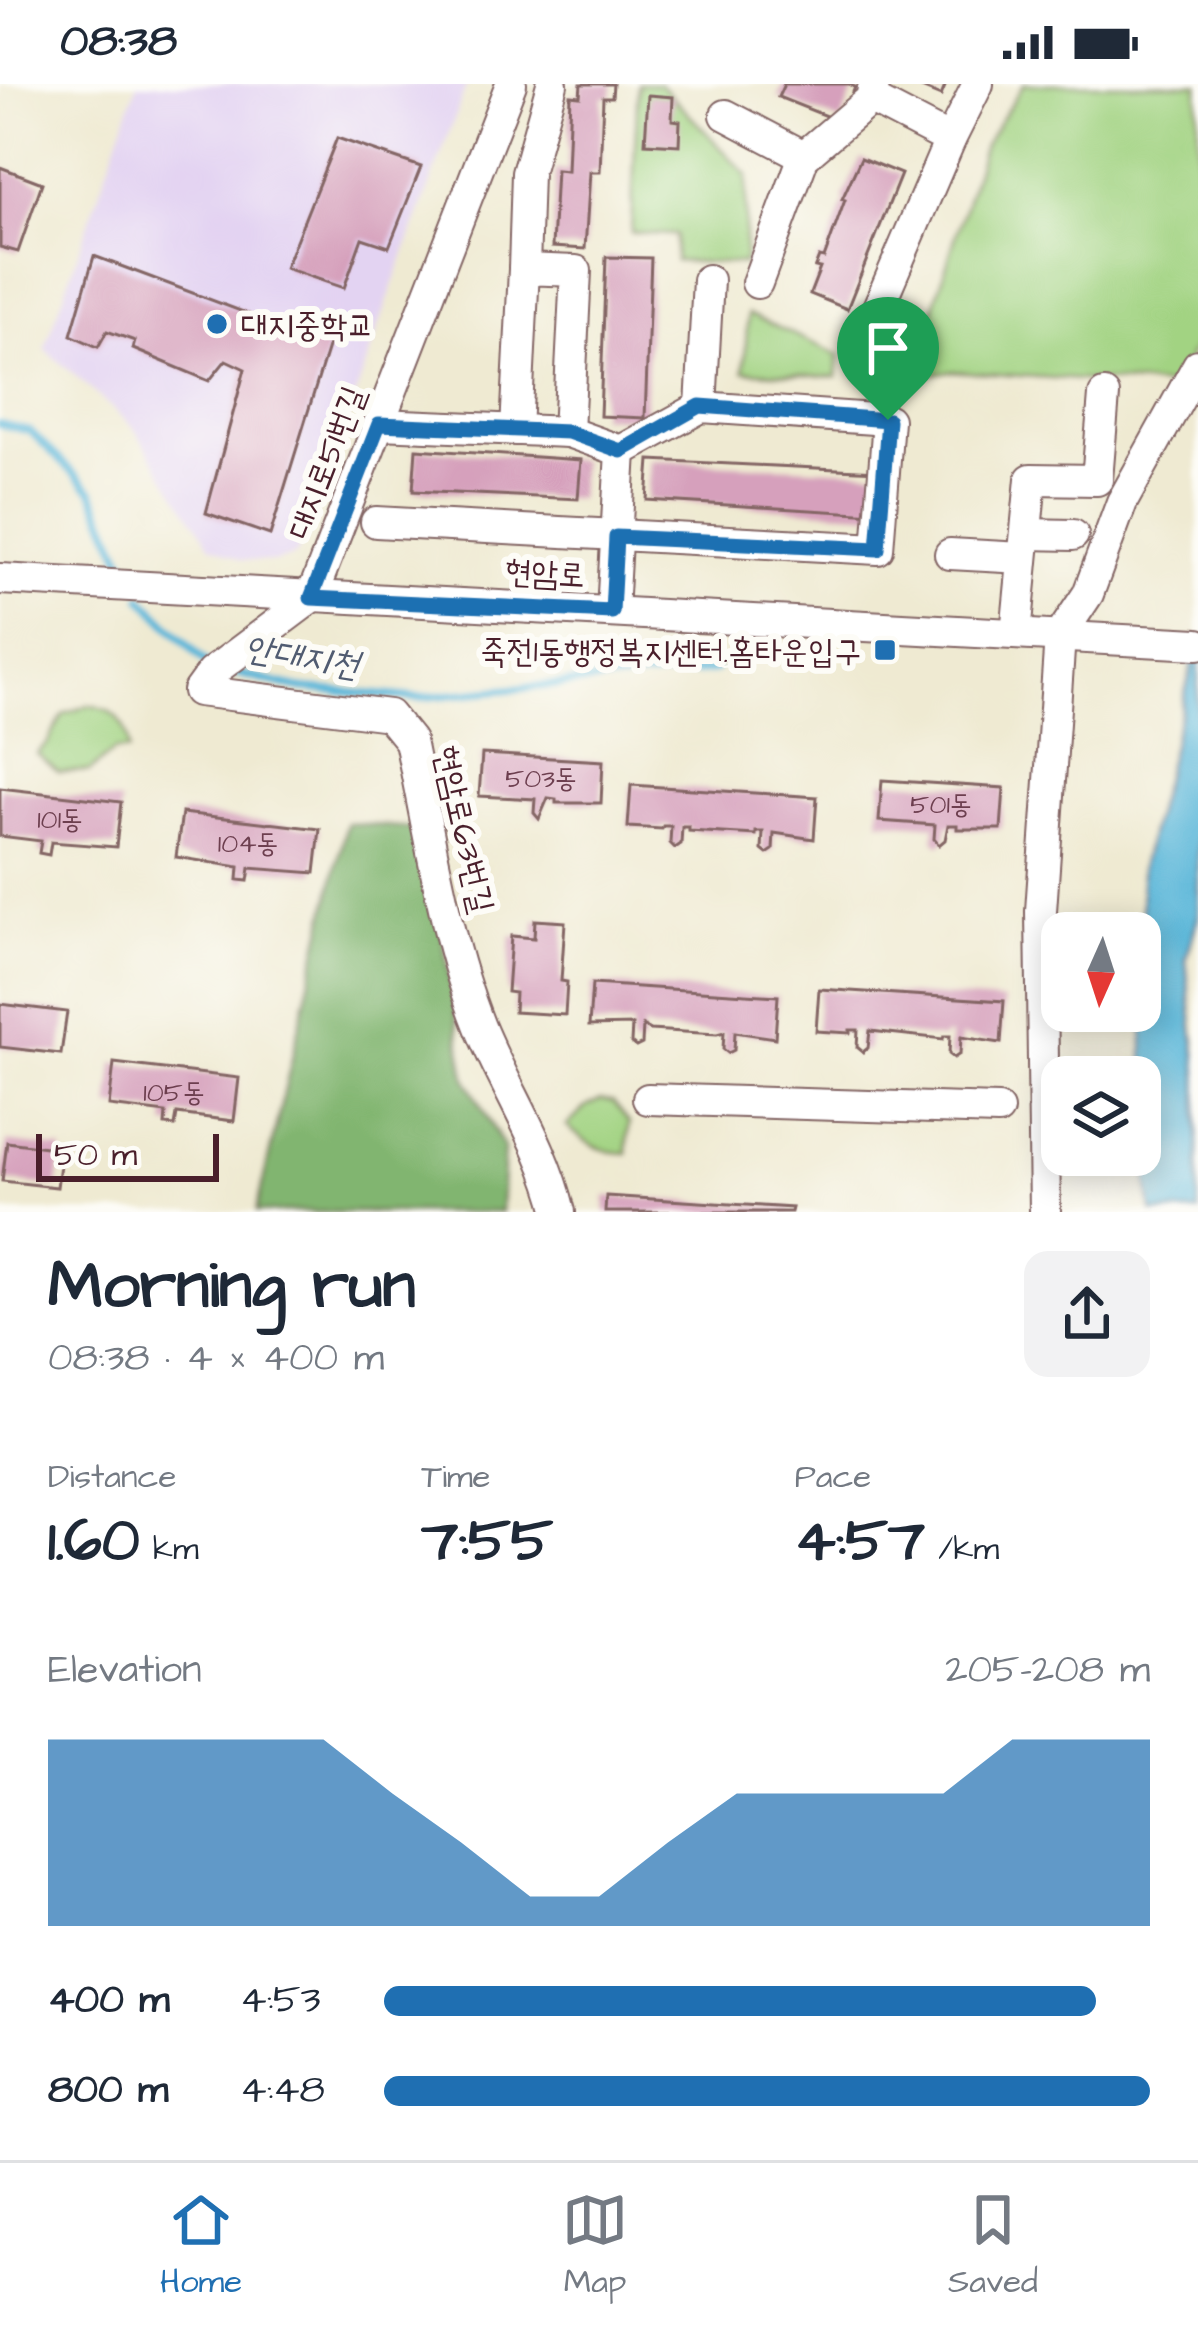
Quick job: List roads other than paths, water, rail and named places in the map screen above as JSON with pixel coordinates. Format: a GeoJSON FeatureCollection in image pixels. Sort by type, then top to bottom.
{"type":"FeatureCollection","features":[{"type":"Feature","properties":{"kind":"street","name":"대지로51번길"},"geometry":{"type":"LineString","coordinates":[[311,598],[511,84]]}},
{"type":"Feature","properties":{"kind":"street"},"geometry":{"type":"LineString","coordinates":[[516,430],[527,173],[552,84]]}},
{"type":"Feature","properties":{"kind":"street"},"geometry":{"type":"LineString","coordinates":[[877,310],[978,84]]}},
{"type":"Feature","properties":{"kind":"street"},"geometry":{"type":"LineString","coordinates":[[757,284],[804,156],[872,92],[950,140]]}},
{"type":"Feature","properties":{"kind":"street"},"geometry":{"type":"LineString","coordinates":[[726,115],[804,156]]}},
{"type":"Feature","properties":{"kind":"street"},"geometry":{"type":"LineString","coordinates":[[524,269],[576,271],[568,432]]}},
{"type":"Feature","properties":{"kind":"street"},"geometry":{"type":"LineString","coordinates":[[700,406],[708,280]]}},
{"type":"Feature","properties":{"kind":"street"},"geometry":{"type":"LineString","coordinates":[[1045,1212],[1041,911],[1073,637],[1122,502],[1198,365]]}},
{"type":"Feature","properties":{"kind":"street"},"geometry":{"type":"LineString","coordinates":[[1016,634],[1031,479],[1097,480],[1105,395]]}},
{"type":"Feature","properties":{"kind":"street"},"geometry":{"type":"LineString","coordinates":[[376,522],[878,549],[888,420],[700,406],[621,451],[568,432],[379,424]]}},
{"type":"Feature","properties":{"kind":"street"},"geometry":{"type":"LineString","coordinates":[[612,612],[621,451]]}},
{"type":"Feature","properties":{"kind":"street"},"geometry":{"type":"LineString","coordinates":[[950,554],[1073,536]]}},
{"type":"Feature","properties":{"kind":"street","name":"현암로"},"geometry":{"type":"LineString","coordinates":[[0,579],[1198,644]]}},
{"type":"Feature","properties":{"kind":"street","name":"현암로63번길"},"geometry":{"type":"LineString","coordinates":[[311,598],[205,682],[389,715],[410,741],[456,954],[480,1027],[550,1171],[560,1212]]}},
{"type":"Feature","properties":{"kind":"street"},"geometry":{"type":"LineString","coordinates":[[648,1099],[998,1109]]}},
{"type":"Feature","properties":{"kind":"water"},"geometry":{"type":"Polygon","coordinates":[[[1198,641],[1198,916],[1186,960],[1198,1074],[1198,1212],[1152,1212],[1147,1176],[1161,1176],[1161,1056],[1144,1056],[1144,1032],[1161,1032],[1161,912],[1142,912],[1141,868],[1198,641]]]}},
{"type":"Feature","properties":{"kind":"waterway","name":"안대지천"},"geometry":{"type":"LineString","coordinates":[[0,424],[30,431],[92,491],[132,580]]}},
{"type":"Feature","properties":{"kind":"waterway","name":"안대지천"},"geometry":{"type":"LineString","coordinates":[[142,598],[207,664]]}},
{"type":"Feature","properties":{"kind":"waterway","name":"안대지천"},"geometry":{"type":"LineString","coordinates":[[1172,657],[1198,660]]}},
{"type":"Feature","properties":{"kind":"waterway","name":"안대지천"},"geometry":{"type":"LineString","coordinates":[[227,671],[297,688],[415,698],[715,670]]}},
{"type":"Feature","properties":{"kind":"place","name":"대지중학교"},"geometry":{"type":"Point","coordinates":[217,324]}},
{"type":"Feature","properties":{"kind":"place","name":"죽전1동행정복지센터.홈타운입구"},"geometry":{"type":"Point","coordinates":[885,650]}}]}
